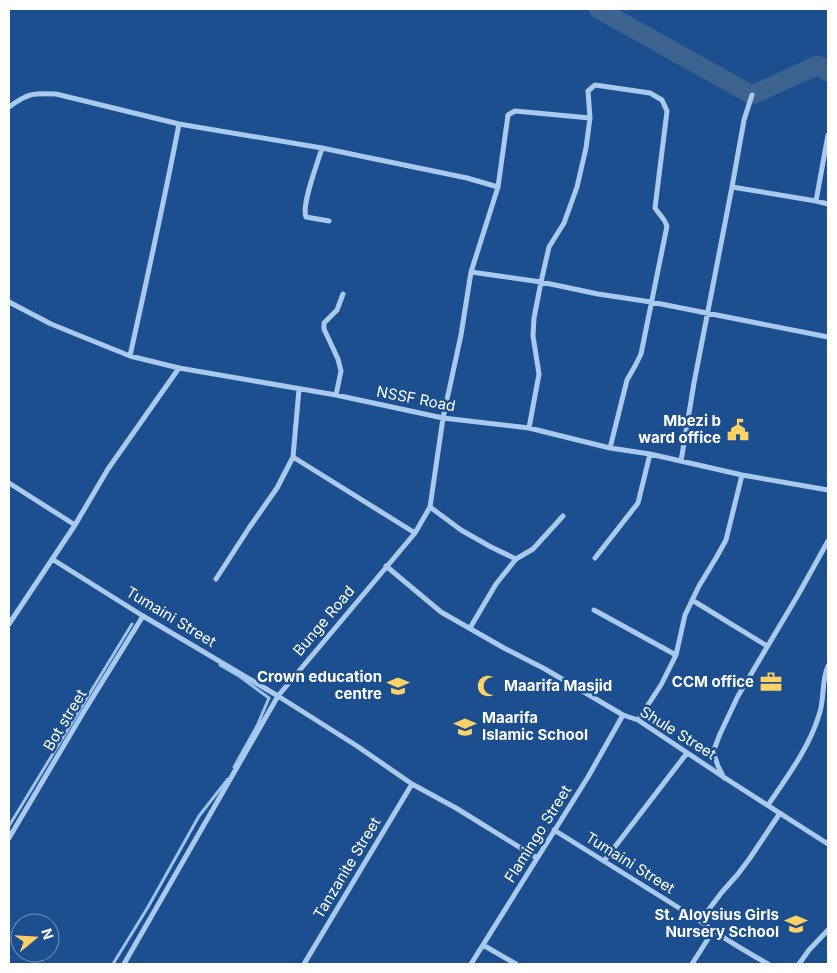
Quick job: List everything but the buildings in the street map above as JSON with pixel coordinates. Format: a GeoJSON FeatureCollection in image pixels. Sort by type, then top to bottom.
{"type":"FeatureCollection","features":[{"type":"Feature","properties":{"kind":"street"},"geometry":{"type":"LineString","coordinates":[[529,428],[539,374],[533,336],[534,318],[549,247],[564,223],[577,186],[586,148],[590,118],[588,91],[595,85],[650,93],[662,100],[667,111],[655,208],[658,214],[664,218],[667,226],[641,354],[627,380],[610,448]]}},
{"type":"Feature","properties":{"kind":"street"},"geometry":{"type":"LineString","coordinates":[[9,106],[22,97],[36,93],[56,94],[179,124],[322,148],[467,178],[498,187]]}},
{"type":"Feature","properties":{"kind":"street"},"geometry":{"type":"LineString","coordinates":[[681,461],[744,120],[752,95]]}},
{"type":"Feature","properties":{"kind":"street","name":"Bunge Road"},"geometry":{"type":"LineString","coordinates":[[124,964],[278,696],[415,533],[430,507],[443,418],[461,335],[471,272],[498,187],[508,115],[515,111],[590,118]]}},
{"type":"Feature","properties":{"kind":"street"},"geometry":{"type":"LineString","coordinates":[[130,356],[163,210],[179,124]]}},
{"type":"Feature","properties":{"kind":"street"},"geometry":{"type":"LineString","coordinates":[[816,200],[828,135]]}},
{"type":"Feature","properties":{"kind":"street"},"geometry":{"type":"LineString","coordinates":[[322,148],[304,212],[306,216],[329,221]]}},
{"type":"Feature","properties":{"kind":"street"},"geometry":{"type":"LineString","coordinates":[[732,187],[816,200],[828,204]]}},
{"type":"Feature","properties":{"kind":"street"},"geometry":{"type":"LineString","coordinates":[[471,272],[541,282],[598,294],[651,302],[828,337]]}},
{"type":"Feature","properties":{"kind":"street"},"geometry":{"type":"LineString","coordinates":[[336,395],[340,371],[338,359],[324,329],[324,323],[337,310],[343,294]]}},
{"type":"Feature","properties":{"kind":"street","name":"NSSF Road"},"geometry":{"type":"LineString","coordinates":[[9,302],[51,324],[130,356],[179,368],[336,395],[443,418],[529,428],[610,448],[650,454],[742,475],[828,490]]}},
{"type":"Feature","properties":{"kind":"street"},"geometry":{"type":"LineString","coordinates":[[9,624],[75,526],[108,469],[179,368]]}},
{"type":"Feature","properties":{"kind":"street"},"geometry":{"type":"LineString","coordinates":[[216,579],[277,488],[293,457],[299,389]]}},
{"type":"Feature","properties":{"kind":"street"},"geometry":{"type":"LineString","coordinates":[[595,558],[638,503],[650,454]]}},
{"type":"Feature","properties":{"kind":"street"},"geometry":{"type":"LineString","coordinates":[[293,457],[415,533]]}},
{"type":"Feature","properties":{"kind":"street"},"geometry":{"type":"LineString","coordinates":[[638,720],[661,685],[676,655],[685,615],[699,586],[726,540],[742,475]]}},
{"type":"Feature","properties":{"kind":"street"},"geometry":{"type":"LineString","coordinates":[[9,483],[75,526]]}},
{"type":"Feature","properties":{"kind":"street"},"geometry":{"type":"LineString","coordinates":[[430,507],[461,530],[491,548],[516,559]]}},
{"type":"Feature","properties":{"kind":"street"},"geometry":{"type":"LineString","coordinates":[[470,628],[496,584],[516,559],[533,549],[563,516]]}},
{"type":"Feature","properties":{"kind":"street"},"geometry":{"type":"LineString","coordinates":[[724,778],[714,754],[714,747],[738,696],[828,540]]}},
{"type":"Feature","properties":{"kind":"street","name":"Tumaini Street"},"geometry":{"type":"LineString","coordinates":[[52,559],[143,616],[278,696],[357,746],[412,784],[456,808],[537,858]]}},
{"type":"Feature","properties":{"kind":"street","name":"Shule Street"},"geometry":{"type":"LineString","coordinates":[[386,566],[441,612],[545,669],[623,716],[638,720],[724,778],[828,844]]}},
{"type":"Feature","properties":{"kind":"street"},"geometry":{"type":"LineString","coordinates":[[692,600],[767,646]]}},
{"type":"Feature","properties":{"kind":"street"},"geometry":{"type":"LineString","coordinates":[[594,610],[676,655]]}},
{"type":"Feature","properties":{"kind":"street","name":"Bot street"},"geometry":{"type":"LineString","coordinates":[[9,838],[143,616]]}},
{"type":"Feature","properties":{"kind":"street"},"geometry":{"type":"LineString","coordinates":[[768,805],[792,770],[814,728],[820,714],[828,666]]}},
{"type":"Feature","properties":{"kind":"street","name":"Flamingo Street"},"geometry":{"type":"LineString","coordinates":[[471,964],[588,777],[623,716]]}},
{"type":"Feature","properties":{"kind":"street"},"geometry":{"type":"LineString","coordinates":[[604,861],[687,753]]}},
{"type":"Feature","properties":{"kind":"street","name":"Tanzanite Street"},"geometry":{"type":"LineString","coordinates":[[304,964],[412,784]]}},
{"type":"Feature","properties":{"kind":"street"},"geometry":{"type":"LineString","coordinates":[[700,921],[738,874],[780,813]]}},
{"type":"Feature","properties":{"kind":"street","name":"Tumaini Street"},"geometry":{"type":"LineString","coordinates":[[554,830],[768,964]]}},
{"type":"Feature","properties":{"kind":"street"},"geometry":{"type":"LineString","coordinates":[[799,964],[828,930]]}},
{"type":"Feature","properties":{"kind":"street"},"geometry":{"type":"LineString","coordinates":[[692,964],[713,931]]}},
{"type":"Feature","properties":{"kind":"street"},"geometry":{"type":"LineString","coordinates":[[483,945],[516,964]]}},
{"type":"Feature","properties":{"kind":"waterway"},"geometry":{"type":"LineString","coordinates":[[598,9],[752,95],[818,65],[828,72]]}},
{"type":"Feature","properties":{"kind":"waterway"},"geometry":{"type":"LineString","coordinates":[[9,826],[132,624]]}},
{"type":"Feature","properties":{"kind":"waterway"},"geometry":{"type":"LineString","coordinates":[[220,665],[269,698],[257,726],[234,767]]}},
{"type":"Feature","properties":{"kind":"waterway"},"geometry":{"type":"LineString","coordinates":[[113,964],[148,907],[199,816],[228,779]]}},
{"type":"Feature","properties":{"kind":"place","name":"Mbezi b ward office"},"geometry":{"type":"Point","coordinates":[738,430]}},
{"type":"Feature","properties":{"kind":"place","name":"CCM office"},"geometry":{"type":"Point","coordinates":[771,682]}},
{"type":"Feature","properties":{"kind":"place","name":"Crown education centre"},"geometry":{"type":"Point","coordinates":[398,686]}},
{"type":"Feature","properties":{"kind":"place","name":"Maarifa Masjid"},"geometry":{"type":"Point","coordinates":[488,686]}},
{"type":"Feature","properties":{"kind":"place","name":"Maarifa Islamic School"},"geometry":{"type":"Point","coordinates":[465,727]}},
{"type":"Feature","properties":{"kind":"place","name":"St. Aloysius Girls Nursery School"},"geometry":{"type":"Point","coordinates":[796,924]}}]}
